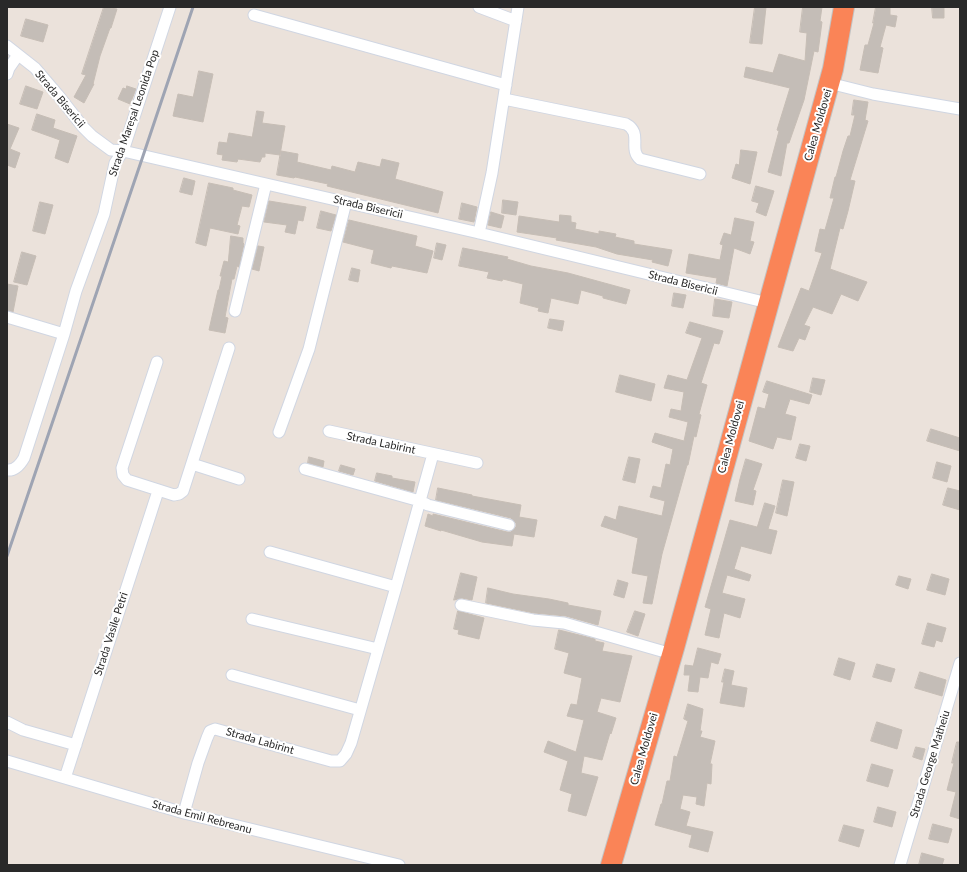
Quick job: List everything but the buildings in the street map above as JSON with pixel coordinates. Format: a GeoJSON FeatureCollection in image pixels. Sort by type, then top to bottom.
{"type":"FeatureCollection","features":[{"type":"Feature","properties":{"kind":"highway","name":"Calea Moldovei"},"geometry":{"type":"LineString","coordinates":[[611,865],[672,654],[833,69],[844,7]]}},
{"type":"Feature","properties":{"kind":"street","name":"Strada Mareșal Leonida Pop"},"geometry":{"type":"LineString","coordinates":[[7,470],[16,468],[21,464],[24,458],[64,334],[76,291],[104,214],[115,163],[123,151],[170,7]]}},
{"type":"Feature","properties":{"kind":"street"},"geometry":{"type":"LineString","coordinates":[[479,7],[516,22]]}},
{"type":"Feature","properties":{"kind":"street"},"geometry":{"type":"LineString","coordinates":[[479,233],[492,173],[518,7]]}},
{"type":"Feature","properties":{"kind":"street"},"geometry":{"type":"LineString","coordinates":[[254,15],[506,85]]}},
{"type":"Feature","properties":{"kind":"street","name":"Strada Bisericii"},"geometry":{"type":"LineString","coordinates":[[7,46],[35,68],[83,127],[92,136],[111,150],[123,151],[346,202],[768,303]]}},
{"type":"Feature","properties":{"kind":"street"},"geometry":{"type":"LineString","coordinates":[[7,74],[9,68],[18,55]]}},
{"type":"Feature","properties":{"kind":"street"},"geometry":{"type":"LineString","coordinates":[[829,83],[872,94],[960,109]]}},
{"type":"Feature","properties":{"kind":"street"},"geometry":{"type":"LineString","coordinates":[[504,99],[626,124],[632,128],[635,134],[635,152],[636,156],[640,159],[700,174]]}},
{"type":"Feature","properties":{"kind":"street"},"geometry":{"type":"LineString","coordinates":[[235,311],[266,184]]}},
{"type":"Feature","properties":{"kind":"street"},"geometry":{"type":"LineString","coordinates":[[279,432],[309,348],[346,202]]}},
{"type":"Feature","properties":{"kind":"street"},"geometry":{"type":"LineString","coordinates":[[7,318],[64,334]]}},
{"type":"Feature","properties":{"kind":"street"},"geometry":{"type":"LineString","coordinates":[[157,362],[122,468],[123,475],[127,480],[174,495],[183,491],[229,348]]}},
{"type":"Feature","properties":{"kind":"street","name":"Strada Labirint"},"geometry":{"type":"LineString","coordinates":[[329,431],[477,463]]}},
{"type":"Feature","properties":{"kind":"street","name":"Strada Labirint"},"geometry":{"type":"LineString","coordinates":[[184,813],[198,763],[210,731],[215,729],[331,761],[340,761],[343,758],[348,748],[360,710],[433,454]]}},
{"type":"Feature","properties":{"kind":"street"},"geometry":{"type":"LineString","coordinates":[[192,464],[239,479]]}},
{"type":"Feature","properties":{"kind":"street"},"geometry":{"type":"LineString","coordinates":[[305,469],[420,501],[428,505],[509,525]]}},
{"type":"Feature","properties":{"kind":"street","name":"Strada Vasile Petri"},"geometry":{"type":"LineString","coordinates":[[65,778],[158,491]]}},
{"type":"Feature","properties":{"kind":"street"},"geometry":{"type":"LineString","coordinates":[[270,552],[396,587]]}},
{"type":"Feature","properties":{"kind":"street"},"geometry":{"type":"LineString","coordinates":[[460,605],[533,620],[564,623],[672,654]]}},
{"type":"Feature","properties":{"kind":"street"},"geometry":{"type":"LineString","coordinates":[[252,619],[378,649]]}},
{"type":"Feature","properties":{"kind":"street","name":"Strada George Matheiu"},"geometry":{"type":"LineString","coordinates":[[900,865],[960,663]]}},
{"type":"Feature","properties":{"kind":"street"},"geometry":{"type":"LineString","coordinates":[[232,675],[360,710]]}},
{"type":"Feature","properties":{"kind":"street"},"geometry":{"type":"LineString","coordinates":[[7,722],[23,730],[76,745]]}},
{"type":"Feature","properties":{"kind":"street","name":"Strada Emil Rebreanu"},"geometry":{"type":"LineString","coordinates":[[7,761],[184,813],[400,865]]}},
{"type":"Feature","properties":{"kind":"railway"},"geometry":{"type":"LineString","coordinates":[[7,556],[193,7]]}}]}
